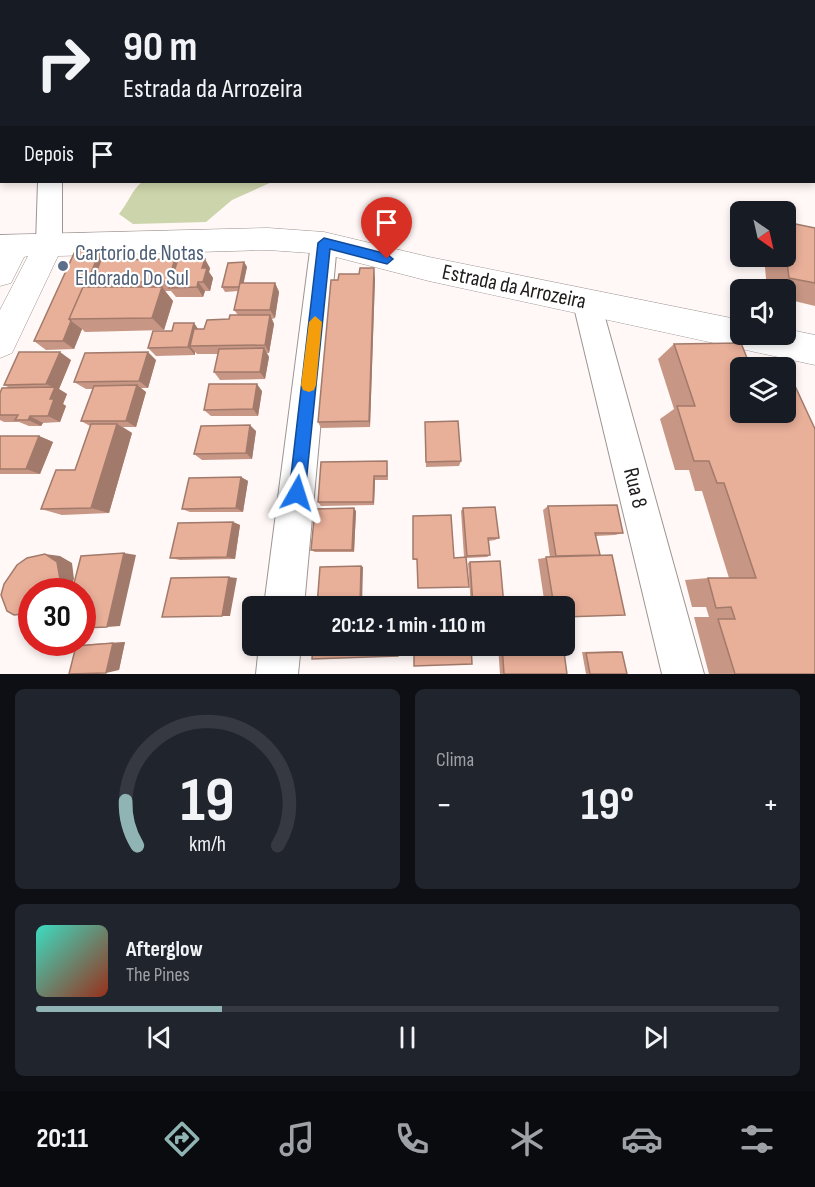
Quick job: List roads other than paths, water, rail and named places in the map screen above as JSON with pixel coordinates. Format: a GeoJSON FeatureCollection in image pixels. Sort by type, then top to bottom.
{"type":"FeatureCollection","features":[{"type":"Feature","properties":{"kind":"main road","name":"Estrada da Arrozeira"},"geometry":{"type":"LineString","coordinates":[[8,245],[49,230],[324,243],[429,269],[730,332]]}},
{"type":"Feature","properties":{"kind":"main road"},"geometry":{"type":"LineString","coordinates":[[0,343],[49,230]]}},
{"type":"Feature","properties":{"kind":"main road"},"geometry":{"type":"LineString","coordinates":[[0,274],[8,245]]}},
{"type":"Feature","properties":{"kind":"main road","name":"Estrada da Arrozeira"},"geometry":{"type":"LineString","coordinates":[[792,345],[815,350]]}},
{"type":"Feature","properties":{"kind":"street"},"geometry":{"type":"LineString","coordinates":[[49,230],[50,183]]}},
{"type":"Feature","properties":{"kind":"street"},"geometry":{"type":"LineString","coordinates":[[285,596],[324,243]]}},
{"type":"Feature","properties":{"kind":"street","name":"Rua 8"},"geometry":{"type":"LineString","coordinates":[[587,303],[683,674]]}},
{"type":"Feature","properties":{"kind":"street"},"geometry":{"type":"LineString","coordinates":[[277,674],[279,656]]}},
{"type":"Feature","properties":{"kind":"place","name":"Cartorio de Notas Eldorado Do Sul"},"geometry":{"type":"Point","coordinates":[63,266]}}]}
